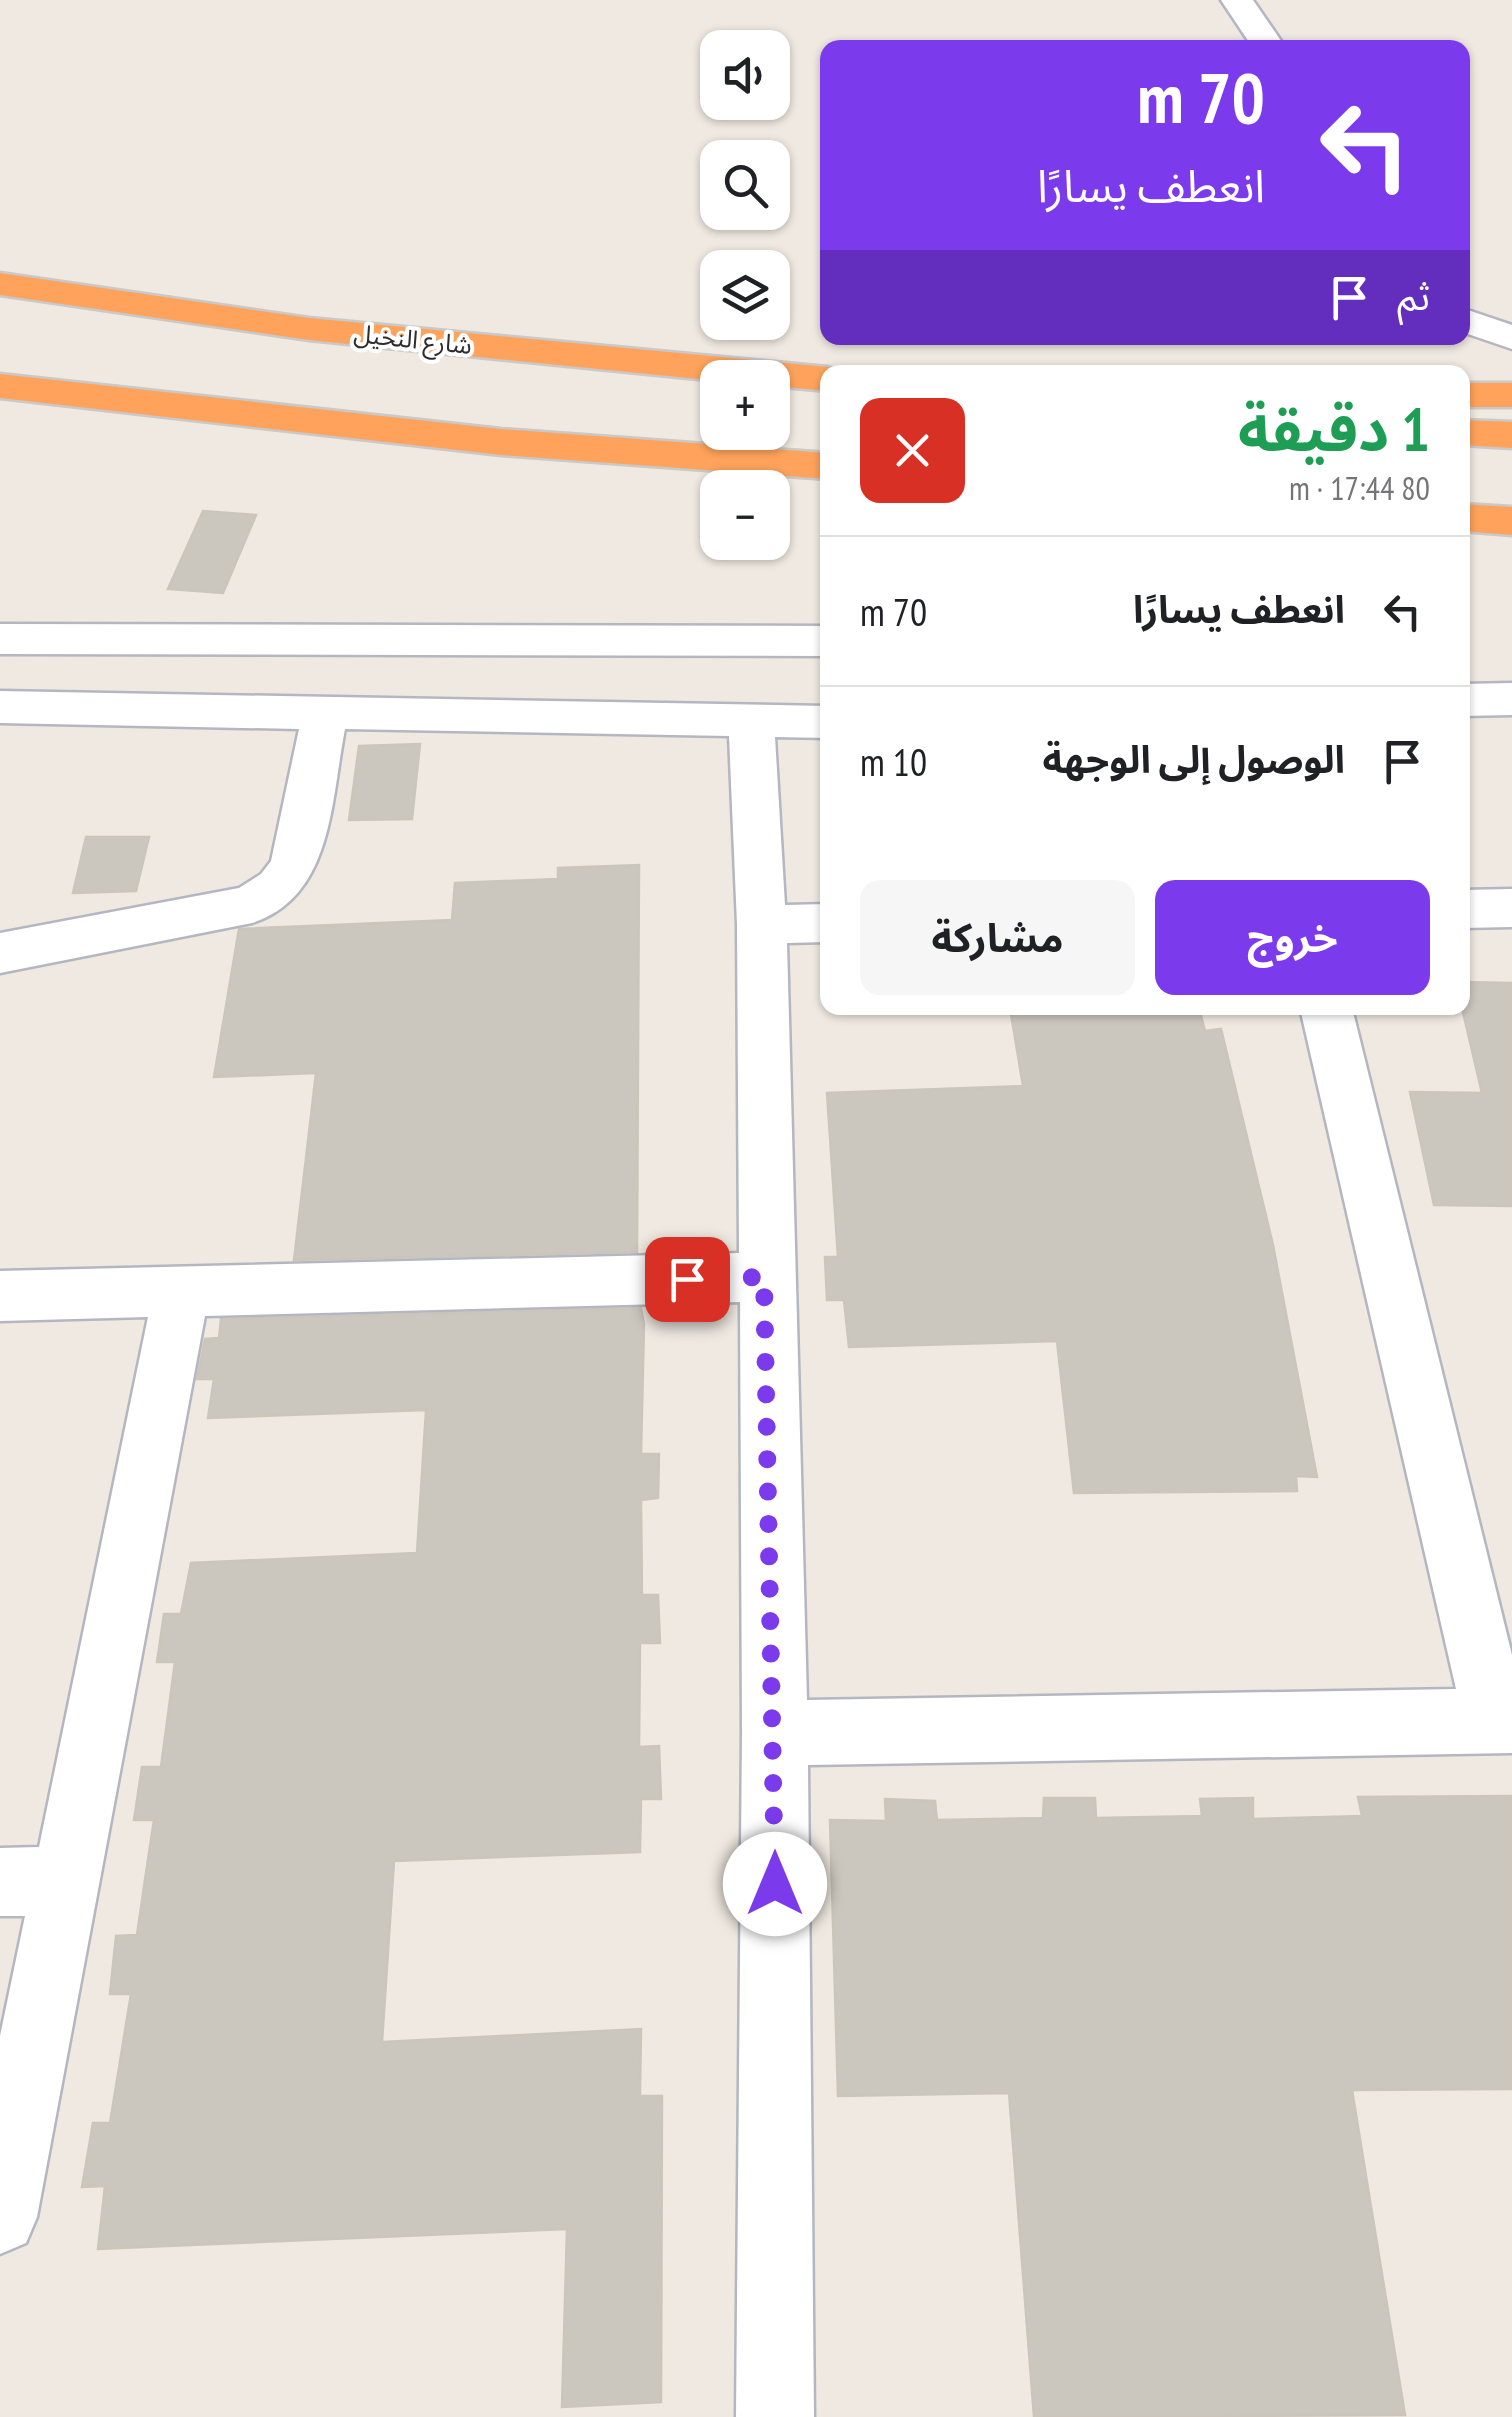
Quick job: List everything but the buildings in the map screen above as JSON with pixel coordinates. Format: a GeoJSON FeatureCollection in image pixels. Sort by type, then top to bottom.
{"type":"FeatureCollection","features":[{"type":"Feature","properties":{"kind":"highway","name":"شارع النخيل"},"geometry":{"type":"LineString","coordinates":[[0,284],[282,325],[584,358],[820,377]]}},
{"type":"Feature","properties":{"kind":"highway"},"geometry":{"type":"LineString","coordinates":[[3,388],[501,442],[820,465]]}},
{"type":"Feature","properties":{"kind":"highway"},"geometry":{"type":"LineString","coordinates":[[1470,394],[1512,395]]}},
{"type":"Feature","properties":{"kind":"highway"},"geometry":{"type":"LineString","coordinates":[[1470,432],[1512,434]]}},
{"type":"Feature","properties":{"kind":"highway"},"geometry":{"type":"LineString","coordinates":[[1470,485],[1512,485]]}},
{"type":"Feature","properties":{"kind":"highway"},"geometry":{"type":"LineString","coordinates":[[1470,518],[1512,521]]}},
{"type":"Feature","properties":{"kind":"street"},"geometry":{"type":"LineString","coordinates":[[1238,0],[1265,40]]}},
{"type":"Feature","properties":{"kind":"street"},"geometry":{"type":"LineString","coordinates":[[1470,322],[1512,338]]}},
{"type":"Feature","properties":{"kind":"street"},"geometry":{"type":"LineString","coordinates":[[0,639],[820,641]]}},
{"type":"Feature","properties":{"kind":"street"},"geometry":{"type":"LineString","coordinates":[[1470,700],[1512,699]]}},
{"type":"Feature","properties":{"kind":"street"},"geometry":{"type":"LineString","coordinates":[[0,707],[751,724],[820,722]]}},
{"type":"Feature","properties":{"kind":"street"},"geometry":{"type":"LineString","coordinates":[[5,966],[252,904],[278,887],[294,866],[324,714]]}},
{"type":"Feature","properties":{"kind":"street"},"geometry":{"type":"LineString","coordinates":[[751,724],[762,924],[764,1277],[775,1732],[775,2417]]}},
{"type":"Feature","properties":{"kind":"street"},"geometry":{"type":"LineString","coordinates":[[1470,908],[1512,908]]}},
{"type":"Feature","properties":{"kind":"street"},"geometry":{"type":"LineString","coordinates":[[762,924],[820,923]]}},
{"type":"Feature","properties":{"kind":"street"},"geometry":{"type":"LineString","coordinates":[[775,1732],[1504,1721],[1328,1015]]}},
{"type":"Feature","properties":{"kind":"street"},"geometry":{"type":"LineString","coordinates":[[0,1296],[182,1288],[764,1277]]}},
{"type":"Feature","properties":{"kind":"street"},"geometry":{"type":"LineString","coordinates":[[0,2217],[32,1882],[182,1288]]}},
{"type":"Feature","properties":{"kind":"route"},"geometry":{"type":"LineString","coordinates":[[687,1279],[764,1277],[775,1884]]}}]}
